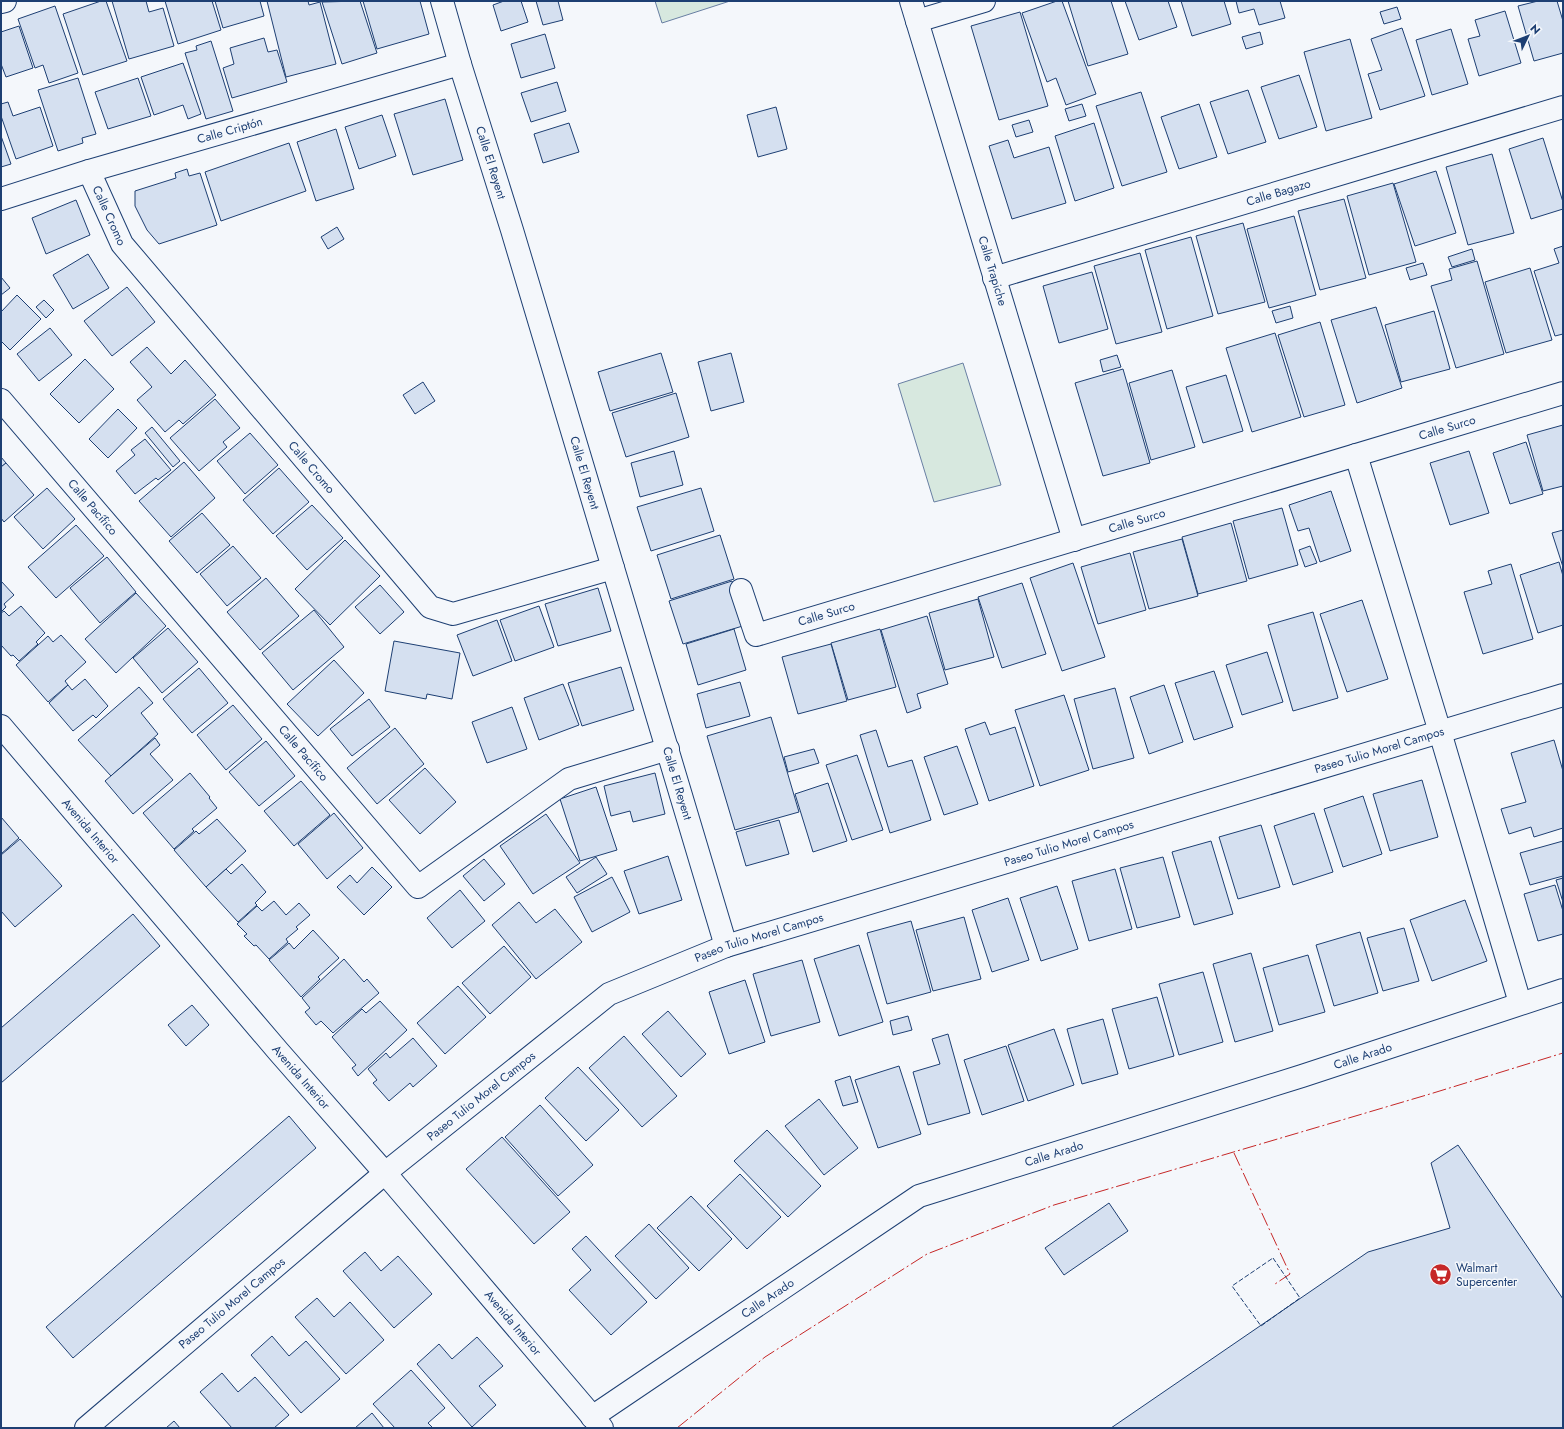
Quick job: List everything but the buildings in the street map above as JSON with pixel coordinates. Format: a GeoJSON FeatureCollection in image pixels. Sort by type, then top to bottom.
{"type":"FeatureCollection","features":[{"type":"Feature","properties":{"kind":"street"},"geometry":{"type":"LineString","coordinates":[[1,2],[5,1]]}},
{"type":"Feature","properties":{"kind":"street","name":"Calle El Reyent"},"geometry":{"type":"LineString","coordinates":[[442,1],[460,64],[515,237],[726,946]]}},
{"type":"Feature","properties":{"kind":"street"},"geometry":{"type":"LineString","coordinates":[[914,11],[984,1]]}},
{"type":"Feature","properties":{"kind":"street","name":"Calle Trapiche"},"geometry":{"type":"LineString","coordinates":[[914,11],[1074,540]]}},
{"type":"Feature","properties":{"kind":"street","name":"Calle Criptón"},"geometry":{"type":"LineString","coordinates":[[1,199],[89,171],[460,64]]}},
{"type":"Feature","properties":{"kind":"street","name":"Calle Bagazo"},"geometry":{"type":"LineString","coordinates":[[994,278],[1563,107]]}},
{"type":"Feature","properties":{"kind":"street","name":"Calle Cromo"},"geometry":{"type":"LineString","coordinates":[[89,171],[122,244],[430,607],[453,614],[613,568]]}},
{"type":"Feature","properties":{"kind":"street","name":"Calle Surco"},"geometry":{"type":"LineString","coordinates":[[741,590],[756,635],[1563,393]]}},
{"type":"Feature","properties":{"kind":"street","name":"Calle Pacífico"},"geometry":{"type":"LineString","coordinates":[[1,400],[418,887],[569,779],[668,749]]}},
{"type":"Feature","properties":{"kind":"street"},"geometry":{"type":"LineString","coordinates":[[1356,455],[1520,1003]]}},
{"type":"Feature","properties":{"kind":"street","name":"Paseo Tulio Morel Campos"},"geometry":{"type":"LineString","coordinates":[[86,1428],[385,1173],[610,994],[726,946],[1563,695]]}},
{"type":"Feature","properties":{"kind":"street","name":"Avenida Interior"},"geometry":{"type":"LineString","coordinates":[[1,726],[597,1422]]}},
{"type":"Feature","properties":{"kind":"street","name":"Calle Arado"},"geometry":{"type":"LineString","coordinates":[[597,1422],[918,1196],[1302,1076],[1563,990]]}},
{"type":"Feature","properties":{"kind":"shaded area"},"geometry":{"type":"Polygon","coordinates":[[[655,1],[730,1],[662,23],[655,1]]]}},
{"type":"Feature","properties":{"kind":"shaded area"},"geometry":{"type":"Polygon","coordinates":[[[963,363],[1001,485],[934,502],[898,384],[963,363]]]}},
{"type":"Feature","properties":{"kind":"fence"},"geometry":{"type":"LineString","coordinates":[[1273,1258],[1300,1298],[1261,1326],[1232,1286],[1273,1258]]}},
{"type":"Feature","properties":{"kind":"power"},"geometry":{"type":"LineString","coordinates":[[677,1428],[765,1357],[927,1254],[1054,1205],[1430,1094],[1563,1053]]}},
{"type":"Feature","properties":{"kind":"power"},"geometry":{"type":"LineString","coordinates":[[1234,1153],[1290,1274],[1275,1284]]}},
{"type":"Feature","properties":{"kind":"place","name":"Walmart Supercenter"},"geometry":{"type":"Point","coordinates":[1440,1275]}}]}
